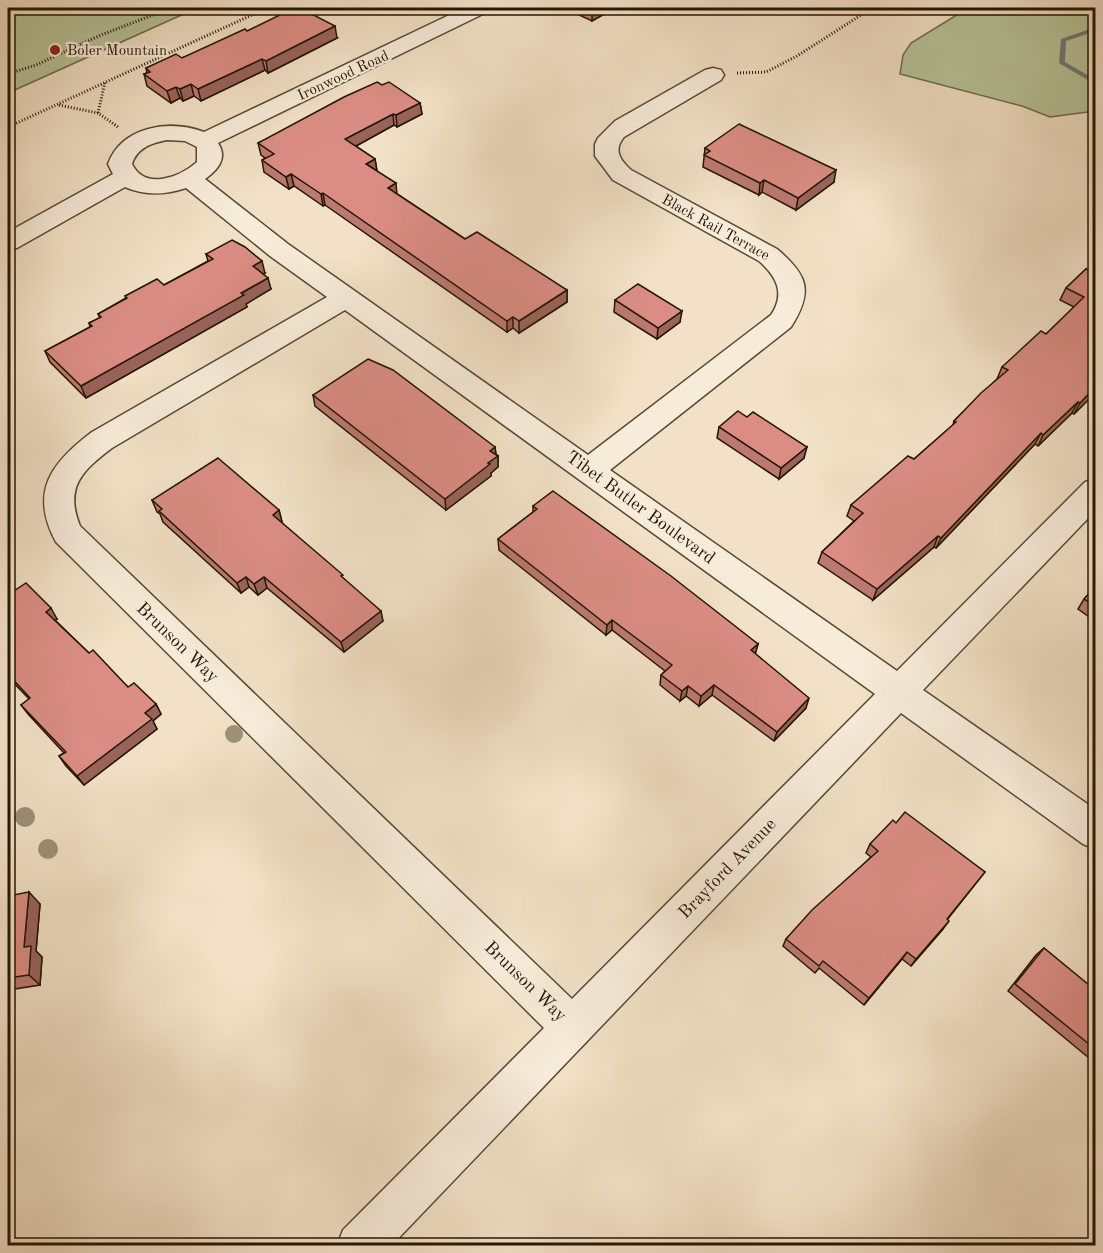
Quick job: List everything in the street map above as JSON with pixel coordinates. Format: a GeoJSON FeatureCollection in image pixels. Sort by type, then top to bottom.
{"type":"FeatureCollection","features":[{"type":"Feature","properties":{"kind":"street","name":"Ironwood Road"},"geometry":{"type":"LineString","coordinates":[[204,141],[480,8]]}},
{"type":"Feature","properties":{"kind":"street","name":"Black Rail Terrace"},"geometry":{"type":"LineString","coordinates":[[589,470],[781,321],[792,302],[791,282],[778,263],[768,255],[622,175],[611,165],[606,155],[606,144],[612,134],[712,75]]}},
{"type":"Feature","properties":{"kind":"street"},"geometry":{"type":"LineString","coordinates":[[179,133],[190,134],[204,141],[211,150],[209,164],[203,172],[190,180],[173,185],[152,186],[133,182],[122,171],[122,157],[126,150],[143,139],[160,134],[179,133]]}},
{"type":"Feature","properties":{"kind":"street"},"geometry":{"type":"LineString","coordinates":[[8,242],[126,177]]}},
{"type":"Feature","properties":{"kind":"street","name":"Tibet Butler Boulevard"},"geometry":{"type":"LineString","coordinates":[[190,180],[279,250],[1095,832]]}},
{"type":"Feature","properties":{"kind":"street","name":"Brunson Way"},"geometry":{"type":"LineString","coordinates":[[346,298],[102,440],[81,455],[65,474],[57,495],[58,515],[67,533],[572,1027]]}},
{"type":"Feature","properties":{"kind":"street","name":"Brayford Avenue"},"geometry":{"type":"LineString","coordinates":[[359,1245],[1095,490]]}},
{"type":"Feature","properties":{"kind":"path"},"geometry":{"type":"LineString","coordinates":[[8,74],[36,65],[101,35],[171,8]]}},
{"type":"Feature","properties":{"kind":"path"},"geometry":{"type":"LineString","coordinates":[[8,127],[267,8]]}},
{"type":"Feature","properties":{"kind":"path"},"geometry":{"type":"LineString","coordinates":[[712,75],[766,72],[796,56],[872,8]]}},
{"type":"Feature","properties":{"kind":"path"},"geometry":{"type":"LineString","coordinates":[[57,104],[98,113],[105,82]]}},
{"type":"Feature","properties":{"kind":"green space","name":"Boler Mountain"},"geometry":{"type":"Polygon","coordinates":[[[8,8],[197,8],[8,93],[8,8]]]}},
{"type":"Feature","properties":{"kind":"green space"},"geometry":{"type":"Polygon","coordinates":[[[968,8],[1095,8],[1095,111],[1050,117],[1022,106],[900,74],[903,55],[911,43],[968,8]]]}},
{"type":"Feature","properties":{"kind":"building"},"geometry":{"type":"Polygon","coordinates":[[[294,8],[300,8],[335,26],[266,61],[262,59],[198,89],[191,84],[167,91],[144,74],[150,72],[146,68],[176,54],[182,58],[245,29],[247,31],[294,8]]]}},
{"type":"Feature","properties":{"kind":"building"},"geometry":{"type":"Polygon","coordinates":[[[377,82],[382,85],[389,82],[420,103],[345,139],[375,159],[366,164],[396,183],[388,188],[465,239],[477,232],[567,290],[519,321],[513,317],[507,321],[323,193],[321,194],[291,174],[286,177],[262,160],[274,154],[258,143],[377,82]]]}},
{"type":"Feature","properties":{"kind":"building"},"geometry":{"type":"Polygon","coordinates":[[[739,124],[836,170],[798,198],[764,180],[760,183],[704,155],[710,151],[705,148],[739,124]]]}},
{"type":"Feature","properties":{"kind":"building"},"geometry":{"type":"Polygon","coordinates":[[[232,240],[262,261],[253,266],[268,278],[241,293],[244,295],[81,386],[45,351],[92,326],[89,323],[101,317],[98,314],[127,298],[125,296],[157,279],[164,285],[213,259],[206,254],[232,240]]]}},
{"type":"Feature","properties":{"kind":"building"},"geometry":{"type":"Polygon","coordinates":[[[1086,269],[1095,273],[1095,387],[1043,435],[1041,433],[941,538],[938,536],[877,589],[822,552],[863,513],[851,505],[908,456],[914,459],[956,422],[954,421],[981,393],[1008,370],[1002,367],[1041,331],[1046,334],[1084,297],[1066,288],[1086,269]]]}},
{"type":"Feature","properties":{"kind":"building"},"geometry":{"type":"Polygon","coordinates":[[[638,284],[682,311],[658,328],[615,300],[638,284]]]}},
{"type":"Feature","properties":{"kind":"building"},"geometry":{"type":"Polygon","coordinates":[[[368,359],[393,370],[495,447],[490,451],[498,456],[445,499],[313,395],[368,359]]]}},
{"type":"Feature","properties":{"kind":"building"},"geometry":{"type":"Polygon","coordinates":[[[738,411],[747,417],[753,412],[807,447],[781,468],[719,427],[738,411]]]}},
{"type":"Feature","properties":{"kind":"building"},"geometry":{"type":"Polygon","coordinates":[[[218,458],[279,510],[273,515],[381,611],[341,642],[264,577],[254,584],[246,577],[237,583],[159,511],[162,509],[152,500],[218,458]]]}},
{"type":"Feature","properties":{"kind":"building"},"geometry":{"type":"Polygon","coordinates":[[[553,491],[671,576],[758,644],[751,650],[809,698],[777,732],[714,685],[701,696],[688,686],[682,691],[661,675],[672,665],[612,620],[607,625],[498,539],[537,509],[533,506],[553,491]]]}},
{"type":"Feature","properties":{"kind":"building"},"geometry":{"type":"Polygon","coordinates":[[[26,583],[51,608],[46,612],[89,653],[93,650],[128,687],[134,683],[156,704],[145,713],[152,719],[77,776],[59,756],[66,752],[21,705],[30,698],[8,674],[8,595],[26,583]]]}},
{"type":"Feature","properties":{"kind":"building"},"geometry":{"type":"Polygon","coordinates":[[[1095,587],[1095,606],[1084,599],[1095,587]]]}},
{"type":"Feature","properties":{"kind":"building"},"geometry":{"type":"Polygon","coordinates":[[[905,812],[985,872],[947,919],[949,921],[916,959],[907,952],[869,998],[823,961],[819,966],[786,939],[812,910],[878,851],[870,844],[893,820],[896,823],[905,812]]]}},
{"type":"Feature","properties":{"kind":"building"},"geometry":{"type":"Polygon","coordinates":[[[29,892],[24,947],[31,946],[29,975],[8,978],[8,896],[29,892]]]}},
{"type":"Feature","properties":{"kind":"building"},"geometry":{"type":"Polygon","coordinates":[[[1044,948],[1095,990],[1095,1049],[1015,984],[1044,948]]]}},
{"type":"Feature","properties":{"kind":"waterway"},"geometry":{"type":"LineString","coordinates":[[1096,29],[1063,40],[1062,63],[1096,83]]}},
{"type":"Feature","properties":{"kind":"place","name":"Boler Mountain"},"geometry":{"type":"Point","coordinates":[55,50]}}]}
